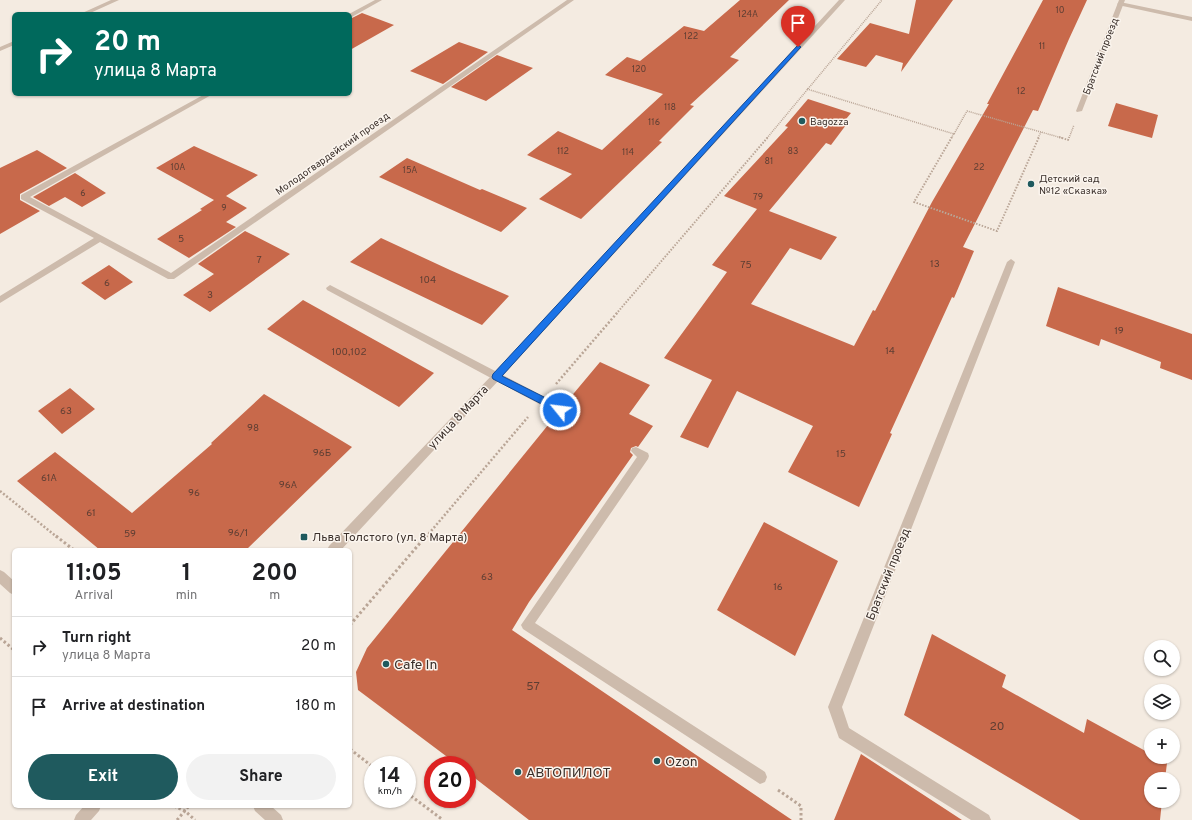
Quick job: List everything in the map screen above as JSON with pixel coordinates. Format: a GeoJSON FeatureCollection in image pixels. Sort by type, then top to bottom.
{"type":"FeatureCollection","features":[{"type":"Feature","properties":{"kind":"street"},"geometry":{"type":"LineString","coordinates":[[88,12],[116,0]]}},
{"type":"Feature","properties":{"kind":"street"},"geometry":{"type":"LineString","coordinates":[[352,15],[379,0]]}},
{"type":"Feature","properties":{"kind":"street","name":"Молодогвардейский проезд"},"geometry":{"type":"LineString","coordinates":[[206,96],[24,197],[171,277],[571,0]]}},
{"type":"Feature","properties":{"kind":"street","name":"улица 8 Марта"},"geometry":{"type":"LineString","coordinates":[[335,548],[496,377],[842,0]]}},
{"type":"Feature","properties":{"kind":"street"},"geometry":{"type":"LineString","coordinates":[[1121,2],[1192,19]]}},
{"type":"Feature","properties":{"kind":"street","name":"Братский проезд"},"geometry":{"type":"LineString","coordinates":[[1079,111],[1121,2]]}},
{"type":"Feature","properties":{"kind":"street"},"geometry":{"type":"LineString","coordinates":[[0,49],[12,44]]}},
{"type":"Feature","properties":{"kind":"street"},"geometry":{"type":"LineString","coordinates":[[0,300],[100,238]]}},
{"type":"Feature","properties":{"kind":"street","name":"Братский проезд"},"geometry":{"type":"LineString","coordinates":[[984,820],[844,733],[835,707],[1011,262]]}},
{"type":"Feature","properties":{"kind":"street"},"geometry":{"type":"LineString","coordinates":[[330,288],[560,410]]}},
{"type":"Feature","properties":{"kind":"street"},"geometry":{"type":"LineString","coordinates":[[636,450],[644,456],[528,625],[760,778]]}},
{"type":"Feature","properties":{"kind":"street"},"geometry":{"type":"LineString","coordinates":[[0,577],[12,587]]}},
{"type":"Feature","properties":{"kind":"street"},"geometry":{"type":"LineString","coordinates":[[81,820],[92,808]]}},
{"type":"Feature","properties":{"kind":"street"},"geometry":{"type":"LineString","coordinates":[[262,808],[276,820]]}},
{"type":"Feature","properties":{"kind":"path"},"geometry":{"type":"LineString","coordinates":[[352,623],[790,112],[807,89],[882,0]]}},
{"type":"Feature","properties":{"kind":"path"},"geometry":{"type":"LineString","coordinates":[[807,89],[954,134]]}},
{"type":"Feature","properties":{"kind":"path"},"geometry":{"type":"LineString","coordinates":[[1041,132],[997,231],[914,202],[967,111],[1041,132],[1068,140],[1079,111]]}},
{"type":"Feature","properties":{"kind":"path"},"geometry":{"type":"LineString","coordinates":[[0,491],[71,548]]}},
{"type":"Feature","properties":{"kind":"path"},"geometry":{"type":"LineString","coordinates":[[0,638],[12,648]]}},
{"type":"Feature","properties":{"kind":"path"},"geometry":{"type":"LineString","coordinates":[[352,750],[364,759]]}},
{"type":"Feature","properties":{"kind":"path"},"geometry":{"type":"LineString","coordinates":[[760,778],[801,806],[801,820]]}},
{"type":"Feature","properties":{"kind":"path"},"geometry":{"type":"LineString","coordinates":[[416,799],[443,820]]}},
{"type":"Feature","properties":{"kind":"path"},"geometry":{"type":"LineString","coordinates":[[178,808],[185,811],[195,820]]}},
{"type":"Feature","properties":{"kind":"path"},"geometry":{"type":"LineString","coordinates":[[177,820],[187,808]]}},
{"type":"Feature","properties":{"kind":"building"},"geometry":{"type":"Polygon","coordinates":[[[740,0],[789,0],[730,57],[739,60],[690,105],[694,106],[659,141],[662,142],[581,219],[539,199],[572,174],[527,155],[558,131],[602,150],[663,94],[605,75],[627,57],[640,61],[684,26],[704,31],[740,0]]]}},
{"type":"Feature","properties":{"kind":"building"},"geometry":{"type":"Polygon","coordinates":[[[916,0],[953,0],[901,72],[903,63],[876,55],[866,67],[837,59],[870,23],[909,34],[916,0]]]}},
{"type":"Feature","properties":{"kind":"building"},"geometry":{"type":"Polygon","coordinates":[[[1043,0],[1087,0],[1038,111],[1033,110],[963,247],[974,251],[954,298],[952,297],[890,433],[892,434],[859,507],[788,472],[813,426],[737,391],[708,448],[680,437],[712,380],[664,358],[727,272],[712,265],[757,209],[724,196],[788,127],[785,126],[808,99],[851,113],[842,124],[846,125],[831,145],[826,143],[769,211],[837,237],[821,260],[790,248],[751,304],[854,346],[873,310],[875,311],[932,202],[989,104],[987,104],[1043,0]]]}},
{"type":"Feature","properties":{"kind":"building"},"geometry":{"type":"Polygon","coordinates":[[[362,13],[394,25],[352,49],[352,18],[362,13]]]}},
{"type":"Feature","properties":{"kind":"building"},"geometry":{"type":"Polygon","coordinates":[[[459,42],[488,52],[443,84],[410,71],[459,42]]]}},
{"type":"Feature","properties":{"kind":"building"},"geometry":{"type":"Polygon","coordinates":[[[497,55],[533,68],[486,101],[451,87],[497,55]]]}},
{"type":"Feature","properties":{"kind":"building"},"geometry":{"type":"Polygon","coordinates":[[[1116,103],[1158,115],[1152,138],[1108,126],[1116,103]]]}},
{"type":"Feature","properties":{"kind":"building"},"geometry":{"type":"Polygon","coordinates":[[[194,146],[258,175],[226,196],[247,208],[226,222],[236,227],[189,258],[157,239],[202,210],[200,209],[214,200],[156,168],[194,146]]]}},
{"type":"Feature","properties":{"kind":"building"},"geometry":{"type":"Polygon","coordinates":[[[37,150],[67,168],[20,194],[20,200],[40,211],[0,234],[0,168],[37,150]]]}},
{"type":"Feature","properties":{"kind":"building"},"geometry":{"type":"Polygon","coordinates":[[[407,158],[480,190],[482,189],[527,208],[501,232],[379,177],[407,158]]]}},
{"type":"Feature","properties":{"kind":"building"},"geometry":{"type":"Polygon","coordinates":[[[75,173],[106,193],[82,207],[65,197],[49,206],[33,197],[75,173]]]}},
{"type":"Feature","properties":{"kind":"building"},"geometry":{"type":"Polygon","coordinates":[[[245,231],[290,254],[210,312],[183,295],[214,274],[198,264],[245,231]]]}},
{"type":"Feature","properties":{"kind":"building"},"geometry":{"type":"Polygon","coordinates":[[[381,238],[509,296],[482,325],[350,262],[381,238]]]}},
{"type":"Feature","properties":{"kind":"building"},"geometry":{"type":"Polygon","coordinates":[[[109,265],[133,282],[105,300],[81,283],[109,265]]]}},
{"type":"Feature","properties":{"kind":"building"},"geometry":{"type":"Polygon","coordinates":[[[1058,287],[1192,334],[1192,380],[1160,368],[1161,362],[1101,339],[1099,346],[1046,326],[1058,287]]]}},
{"type":"Feature","properties":{"kind":"building"},"geometry":{"type":"Polygon","coordinates":[[[303,300],[434,373],[399,407],[267,329],[303,300]]]}},
{"type":"Feature","properties":{"kind":"building"},"geometry":{"type":"Polygon","coordinates":[[[600,362],[650,385],[629,414],[653,426],[638,447],[636,446],[631,448],[630,452],[633,455],[529,602],[512,630],[792,820],[529,820],[476,779],[476,756],[446,756],[358,690],[356,672],[367,648],[557,414],[565,414],[566,410],[564,405],[600,362]]]}},
{"type":"Feature","properties":{"kind":"building"},"geometry":{"type":"Polygon","coordinates":[[[70,388],[95,409],[62,434],[38,411],[70,388]]]}},
{"type":"Feature","properties":{"kind":"building"},"geometry":{"type":"Polygon","coordinates":[[[264,394],[352,447],[248,548],[98,548],[17,481],[55,452],[132,513],[212,444],[211,443],[264,394]]]}},
{"type":"Feature","properties":{"kind":"building"},"geometry":{"type":"Polygon","coordinates":[[[764,522],[838,561],[795,656],[717,610],[764,522]]]}},
{"type":"Feature","properties":{"kind":"building"},"geometry":{"type":"Polygon","coordinates":[[[932,634],[1006,675],[1002,687],[1084,733],[1087,719],[1144,750],[1144,764],[1167,764],[1166,772],[1144,772],[1144,808],[1161,808],[1160,820],[1080,820],[904,715],[932,634]]]}},
{"type":"Feature","properties":{"kind":"building"},"geometry":{"type":"Polygon","coordinates":[[[861,754],[962,820],[834,820],[861,754]]]}},
{"type":"Feature","properties":{"kind":"place","name":"Bagozza"},"geometry":{"type":"Point","coordinates":[802,121]}},
{"type":"Feature","properties":{"kind":"place","name":"Детский сад №12 «Сказка»"},"geometry":{"type":"Point","coordinates":[1031,184]}},
{"type":"Feature","properties":{"kind":"place","name":"Льва Толстого (ул. 8 Марта)"},"geometry":{"type":"Point","coordinates":[304,537]}},
{"type":"Feature","properties":{"kind":"place","name":"Cafe In"},"geometry":{"type":"Point","coordinates":[386,664]}},
{"type":"Feature","properties":{"kind":"place","name":"Ozon"},"geometry":{"type":"Point","coordinates":[657,761]}},
{"type":"Feature","properties":{"kind":"place","name":"АВТОПИЛОТ"},"geometry":{"type":"Point","coordinates":[518,772]}},
{"type":"Feature","properties":{"kind":"route"},"geometry":{"type":"LineString","coordinates":[[560,410],[496,377],[798,47]]}}]}
